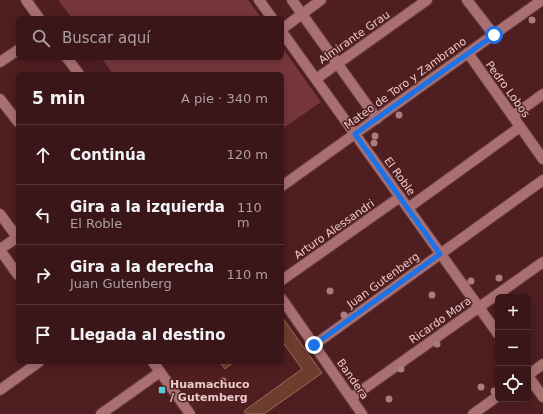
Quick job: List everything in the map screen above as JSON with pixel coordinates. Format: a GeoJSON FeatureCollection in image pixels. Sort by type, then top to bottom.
{"type":"FeatureCollection","features":[{"type":"Feature","properties":{"kind":"street"},"geometry":{"type":"LineString","coordinates":[[26,0],[38,16]]}},
{"type":"Feature","properties":{"kind":"street"},"geometry":{"type":"LineString","coordinates":[[259,0],[271,16]]}},
{"type":"Feature","properties":{"kind":"street"},"geometry":{"type":"LineString","coordinates":[[292,0],[376,118]]}},
{"type":"Feature","properties":{"kind":"street"},"geometry":{"type":"LineString","coordinates":[[284,28],[321,0]]}},
{"type":"Feature","properties":{"kind":"street","name":"Almirante Grau"},"geometry":{"type":"LineString","coordinates":[[316,79],[427,0]]}},
{"type":"Feature","properties":{"kind":"street"},"geometry":{"type":"LineString","coordinates":[[467,0],[494,35]]}},
{"type":"Feature","properties":{"kind":"street","name":"Mateo de Toro y Zambrano"},"geometry":{"type":"LineString","coordinates":[[284,185],[542,0]]}},
{"type":"Feature","properties":{"kind":"street","name":"El Roble"},"geometry":{"type":"LineString","coordinates":[[284,35],[495,330]]}},
{"type":"Feature","properties":{"kind":"street"},"geometry":{"type":"LineString","coordinates":[[0,62],[16,51]]}},
{"type":"Feature","properties":{"kind":"street","name":"Pedro Lobos"},"geometry":{"type":"LineString","coordinates":[[468,53],[543,158]]}},
{"type":"Feature","properties":{"kind":"street"},"geometry":{"type":"LineString","coordinates":[[68,60],[77,72]]}},
{"type":"Feature","properties":{"kind":"street"},"geometry":{"type":"LineString","coordinates":[[513,116],[543,94]]}},
{"type":"Feature","properties":{"kind":"street"},"geometry":{"type":"LineString","coordinates":[[0,99],[16,119]]}},
{"type":"Feature","properties":{"kind":"street"},"geometry":{"type":"LineString","coordinates":[[408,208],[520,127]]}},
{"type":"Feature","properties":{"kind":"street","name":"Juan Gutenberg"},"geometry":{"type":"LineString","coordinates":[[314,345],[543,180]]}},
{"type":"Feature","properties":{"kind":"street","name":"Arturo Alessandri"},"geometry":{"type":"LineString","coordinates":[[284,279],[400,197]]}},
{"type":"Feature","properties":{"kind":"street"},"geometry":{"type":"LineString","coordinates":[[0,214],[16,236]]}},
{"type":"Feature","properties":{"kind":"street"},"geometry":{"type":"LineString","coordinates":[[16,238],[0,250],[16,272]]}},
{"type":"Feature","properties":{"kind":"street","name":"Ricardo Mora"},"geometry":{"type":"LineString","coordinates":[[351,398],[543,262]]}},
{"type":"Feature","properties":{"kind":"street","name":"Bandera"},"geometry":{"type":"LineString","coordinates":[[284,302],[362,414]]}},
{"type":"Feature","properties":{"kind":"street"},"geometry":{"type":"LineString","coordinates":[[0,390],[36,364]]}},
{"type":"Feature","properties":{"kind":"street"},"geometry":{"type":"LineString","coordinates":[[154,364],[190,414]]}},
{"type":"Feature","properties":{"kind":"street"},"geometry":{"type":"LineString","coordinates":[[531,374],[543,364]]}},
{"type":"Feature","properties":{"kind":"street"},"geometry":{"type":"LineString","coordinates":[[101,414],[160,372]]}},
{"type":"Feature","properties":{"kind":"street"},"geometry":{"type":"LineString","coordinates":[[531,380],[543,397]]}},
{"type":"Feature","properties":{"kind":"street"},"geometry":{"type":"LineString","coordinates":[[473,414],[495,398]]}},
{"type":"Feature","properties":{"kind":"shaded area"},"geometry":{"type":"Polygon","coordinates":[[[58,0],[248,0],[260,16],[70,16],[58,0]]]}},
{"type":"Feature","properties":{"kind":"shaded area"},"geometry":{"type":"Polygon","coordinates":[[[284,50],[321,102],[284,128],[284,72],[112,72],[102,60],[284,60],[284,50]]]}},
{"type":"Feature","properties":{"kind":"building"},"geometry":{"type":"Polygon","coordinates":[[[284,320],[322,373],[264,414],[246,414],[244,411],[302,369],[284,344],[284,320]]]}},
{"type":"Feature","properties":{"kind":"building"},"geometry":{"type":"Polygon","coordinates":[[[221,364],[231,364],[225,369],[221,364]]]}},
{"type":"Feature","properties":{"kind":"place","name":"Huamachuco / Gutemberg"},"geometry":{"type":"Point","coordinates":[162,390]}},
{"type":"Feature","properties":{"kind":"route"},"geometry":{"type":"LineString","coordinates":[[314,345],[440,254],[355,134],[494,35]]}}]}
